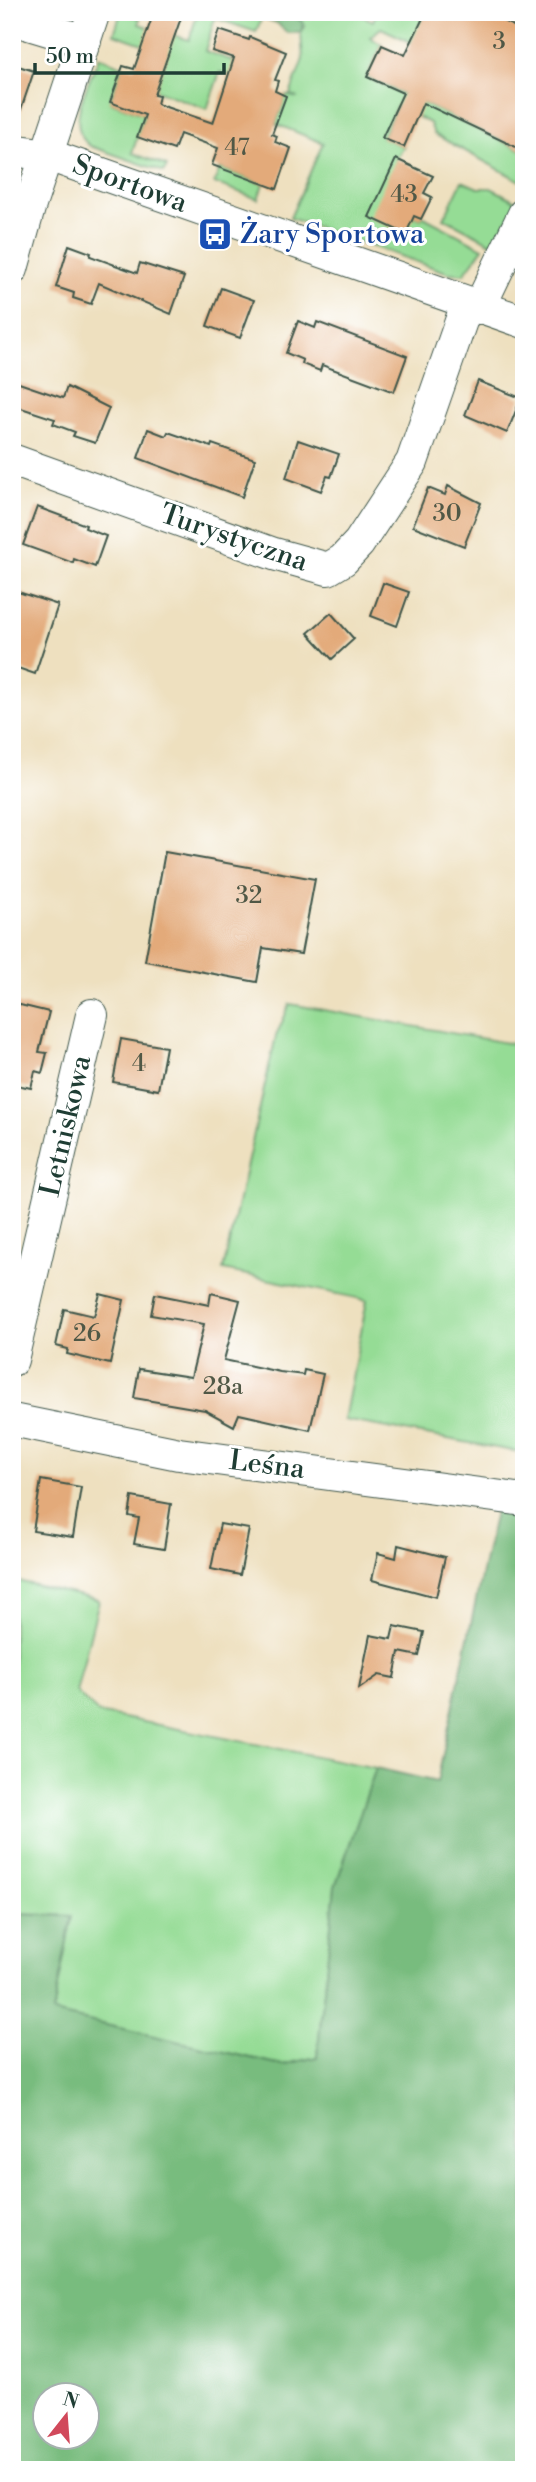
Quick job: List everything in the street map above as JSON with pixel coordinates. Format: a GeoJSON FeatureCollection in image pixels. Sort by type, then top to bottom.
{"type":"FeatureCollection","features":[{"type":"Feature","properties":{"kind":"street"},"geometry":{"type":"LineString","coordinates":[[12,19],[90,27],[29,208],[12,269]]}},
{"type":"Feature","properties":{"kind":"street","name":"Sportowa"},"geometry":{"type":"LineString","coordinates":[[12,150],[48,155],[472,306],[524,322]]}},
{"type":"Feature","properties":{"kind":"street"},"geometry":{"type":"LineString","coordinates":[[472,306],[524,214]]}},
{"type":"Feature","properties":{"kind":"street","name":"Turystyczna"},"geometry":{"type":"LineString","coordinates":[[12,460],[274,554],[328,569],[343,560],[359,543],[412,462],[472,306]]}},
{"type":"Feature","properties":{"kind":"street","name":"Letniskowa"},"geometry":{"type":"LineString","coordinates":[[12,1360],[92,1015]]}},
{"type":"Feature","properties":{"kind":"street","name":"Leśna"},"geometry":{"type":"LineString","coordinates":[[12,1420],[179,1454],[524,1500]]}},
{"type":"Feature","properties":{"kind":"green space"},"geometry":{"type":"Polygon","coordinates":[[[121,12],[140,18],[139,24],[189,40],[198,12],[249,12],[262,17],[256,32],[215,18],[205,51],[265,72],[260,86],[220,72],[207,109],[155,90],[168,53],[114,34],[121,12]]]}},
{"type":"Feature","properties":{"kind":"green space"},"geometry":{"type":"Polygon","coordinates":[[[291,12],[354,12],[373,21],[377,12],[426,12],[421,22],[524,95],[381,28],[370,37],[382,45],[367,77],[524,151],[524,183],[434,134],[430,123],[396,107],[382,137],[404,147],[396,159],[414,216],[421,219],[422,216],[483,248],[464,274],[449,273],[290,218],[323,143],[276,124],[286,95],[298,98],[290,95],[303,59],[301,33],[305,26],[291,12]]]}},
{"type":"Feature","properties":{"kind":"green space"},"geometry":{"type":"Polygon","coordinates":[[[291,12],[303,23],[301,33],[287,33],[277,23],[249,13],[291,12]]]}},
{"type":"Feature","properties":{"kind":"green space"},"geometry":{"type":"Polygon","coordinates":[[[99,57],[123,66],[110,102],[145,115],[132,153],[167,166],[164,172],[90,146],[82,137],[79,127],[81,103],[99,57]]]}},
{"type":"Feature","properties":{"kind":"green space"},"geometry":{"type":"Polygon","coordinates":[[[220,168],[263,184],[258,199],[214,183],[220,168]]]}},
{"type":"Feature","properties":{"kind":"green space"},"geometry":{"type":"Polygon","coordinates":[[[462,181],[478,188],[491,188],[518,202],[493,244],[444,218],[462,181]]]}},
{"type":"Feature","properties":{"kind":"green space"},"geometry":{"type":"Polygon","coordinates":[[[290,1004],[524,1046],[524,1453],[344,1420],[367,1300],[223,1270],[276,1036],[290,1004]]]}},
{"type":"Feature","properties":{"kind":"green space"},"geometry":{"type":"Polygon","coordinates":[[[497,1502],[524,1505],[524,2470],[12,2470],[12,1914],[72,1916],[53,2013],[282,2065],[317,2057],[335,1887],[376,1768],[437,1782],[497,1502]]]}},
{"type":"Feature","properties":{"kind":"green space"},"geometry":{"type":"Polygon","coordinates":[[[13,1580],[99,1600],[76,1692],[98,1713],[376,1768],[335,1887],[317,2057],[282,2065],[52,2013],[72,1916],[12,1914],[13,1580]]]}},
{"type":"Feature","properties":{"kind":"building"},"geometry":{"type":"Polygon","coordinates":[[[154,12],[183,12],[154,95],[159,96],[157,104],[213,123],[234,58],[212,51],[219,30],[249,40],[250,37],[286,52],[275,80],[278,81],[275,91],[286,96],[272,134],[277,136],[275,142],[291,148],[277,189],[212,165],[218,148],[180,134],[174,150],[137,137],[145,115],[110,102],[123,66],[134,69],[154,12]]]}},
{"type":"Feature","properties":{"kind":"building"},"geometry":{"type":"Polygon","coordinates":[[[426,12],[484,12],[524,31],[524,151],[423,103],[404,147],[382,138],[403,93],[367,77],[382,45],[405,55],[426,12]]]}},
{"type":"Feature","properties":{"kind":"building"},"geometry":{"type":"Polygon","coordinates":[[[12,64],[34,71],[16,124],[12,124],[12,64]]]}},
{"type":"Feature","properties":{"kind":"building"},"geometry":{"type":"Polygon","coordinates":[[[396,159],[433,176],[424,193],[432,197],[421,219],[414,216],[406,234],[369,217],[396,159]]]}},
{"type":"Feature","properties":{"kind":"building"},"geometry":{"type":"Polygon","coordinates":[[[69,245],[91,253],[90,256],[137,273],[140,263],[184,277],[171,314],[99,283],[91,304],[73,298],[74,293],[56,287],[69,245]]]}},
{"type":"Feature","properties":{"kind":"building"},"geometry":{"type":"Polygon","coordinates":[[[221,288],[254,300],[240,338],[207,326],[221,288]]]}},
{"type":"Feature","properties":{"kind":"building"},"geometry":{"type":"Polygon","coordinates":[[[298,321],[315,328],[317,322],[407,356],[394,392],[322,365],[320,371],[302,364],[303,360],[286,353],[298,321]]]}},
{"type":"Feature","properties":{"kind":"building"},"geometry":{"type":"Polygon","coordinates":[[[478,381],[521,398],[507,433],[465,415],[478,381]]]}},
{"type":"Feature","properties":{"kind":"building"},"geometry":{"type":"Polygon","coordinates":[[[16,382],[63,398],[67,387],[109,408],[95,443],[73,436],[75,432],[53,424],[55,419],[12,405],[16,382]]]}},
{"type":"Feature","properties":{"kind":"building"},"geometry":{"type":"Polygon","coordinates":[[[148,429],[166,436],[168,432],[211,447],[212,444],[255,459],[242,497],[138,458],[148,429]]]}},
{"type":"Feature","properties":{"kind":"building"},"geometry":{"type":"Polygon","coordinates":[[[298,440],[339,454],[331,477],[327,476],[321,491],[286,478],[298,440]]]}},
{"type":"Feature","properties":{"kind":"building"},"geometry":{"type":"Polygon","coordinates":[[[448,486],[481,503],[464,546],[413,526],[428,488],[445,495],[448,486]]]}},
{"type":"Feature","properties":{"kind":"building"},"geometry":{"type":"Polygon","coordinates":[[[37,507],[86,525],[85,528],[106,536],[95,567],[74,559],[73,563],[23,545],[37,507]]]}},
{"type":"Feature","properties":{"kind":"building"},"geometry":{"type":"Polygon","coordinates":[[[383,583],[409,592],[397,626],[371,616],[383,583]]]}},
{"type":"Feature","properties":{"kind":"building"},"geometry":{"type":"Polygon","coordinates":[[[12,590],[58,605],[35,674],[12,666],[12,590]]]}},
{"type":"Feature","properties":{"kind":"building"},"geometry":{"type":"Polygon","coordinates":[[[331,613],[354,639],[332,659],[308,633],[331,613]]]}},
{"type":"Feature","properties":{"kind":"building"},"geometry":{"type":"Polygon","coordinates":[[[165,852],[315,879],[301,954],[263,948],[257,982],[145,961],[165,852]]]}},
{"type":"Feature","properties":{"kind":"building"},"geometry":{"type":"Polygon","coordinates":[[[12,1003],[49,1012],[39,1052],[47,1053],[42,1073],[35,1071],[31,1088],[12,1084],[12,1003]]]}},
{"type":"Feature","properties":{"kind":"building"},"geometry":{"type":"Polygon","coordinates":[[[121,1039],[166,1047],[158,1090],[113,1082],[121,1039]]]}},
{"type":"Feature","properties":{"kind":"building"},"geometry":{"type":"Polygon","coordinates":[[[211,1293],[240,1300],[224,1360],[280,1372],[303,1375],[304,1370],[323,1374],[310,1430],[239,1414],[234,1426],[205,1410],[134,1398],[139,1369],[191,1377],[204,1324],[151,1315],[155,1294],[209,1305],[211,1293]]]}},
{"type":"Feature","properties":{"kind":"building"},"geometry":{"type":"Polygon","coordinates":[[[100,1294],[124,1300],[110,1364],[67,1354],[68,1349],[56,1346],[64,1309],[94,1316],[100,1294]]]}},
{"type":"Feature","properties":{"kind":"building"},"geometry":{"type":"Polygon","coordinates":[[[41,1480],[81,1487],[73,1537],[33,1531],[41,1480]]]}},
{"type":"Feature","properties":{"kind":"building"},"geometry":{"type":"Polygon","coordinates":[[[132,1497],[171,1504],[164,1549],[134,1544],[139,1518],[129,1516],[132,1497]]]}},
{"type":"Feature","properties":{"kind":"building"},"geometry":{"type":"Polygon","coordinates":[[[220,1524],[249,1529],[240,1575],[211,1569],[220,1524]]]}},
{"type":"Feature","properties":{"kind":"building"},"geometry":{"type":"Polygon","coordinates":[[[398,1545],[445,1557],[436,1597],[372,1580],[378,1553],[396,1558],[398,1545]]]}},
{"type":"Feature","properties":{"kind":"building"},"geometry":{"type":"Polygon","coordinates":[[[394,1626],[424,1632],[419,1656],[399,1652],[394,1678],[379,1675],[359,1689],[370,1635],[391,1639],[394,1626]]]}},
{"type":"Feature","properties":{"kind":"place","name":"Żary Sportowa"},"geometry":{"type":"Point","coordinates":[215,234]}}]}
